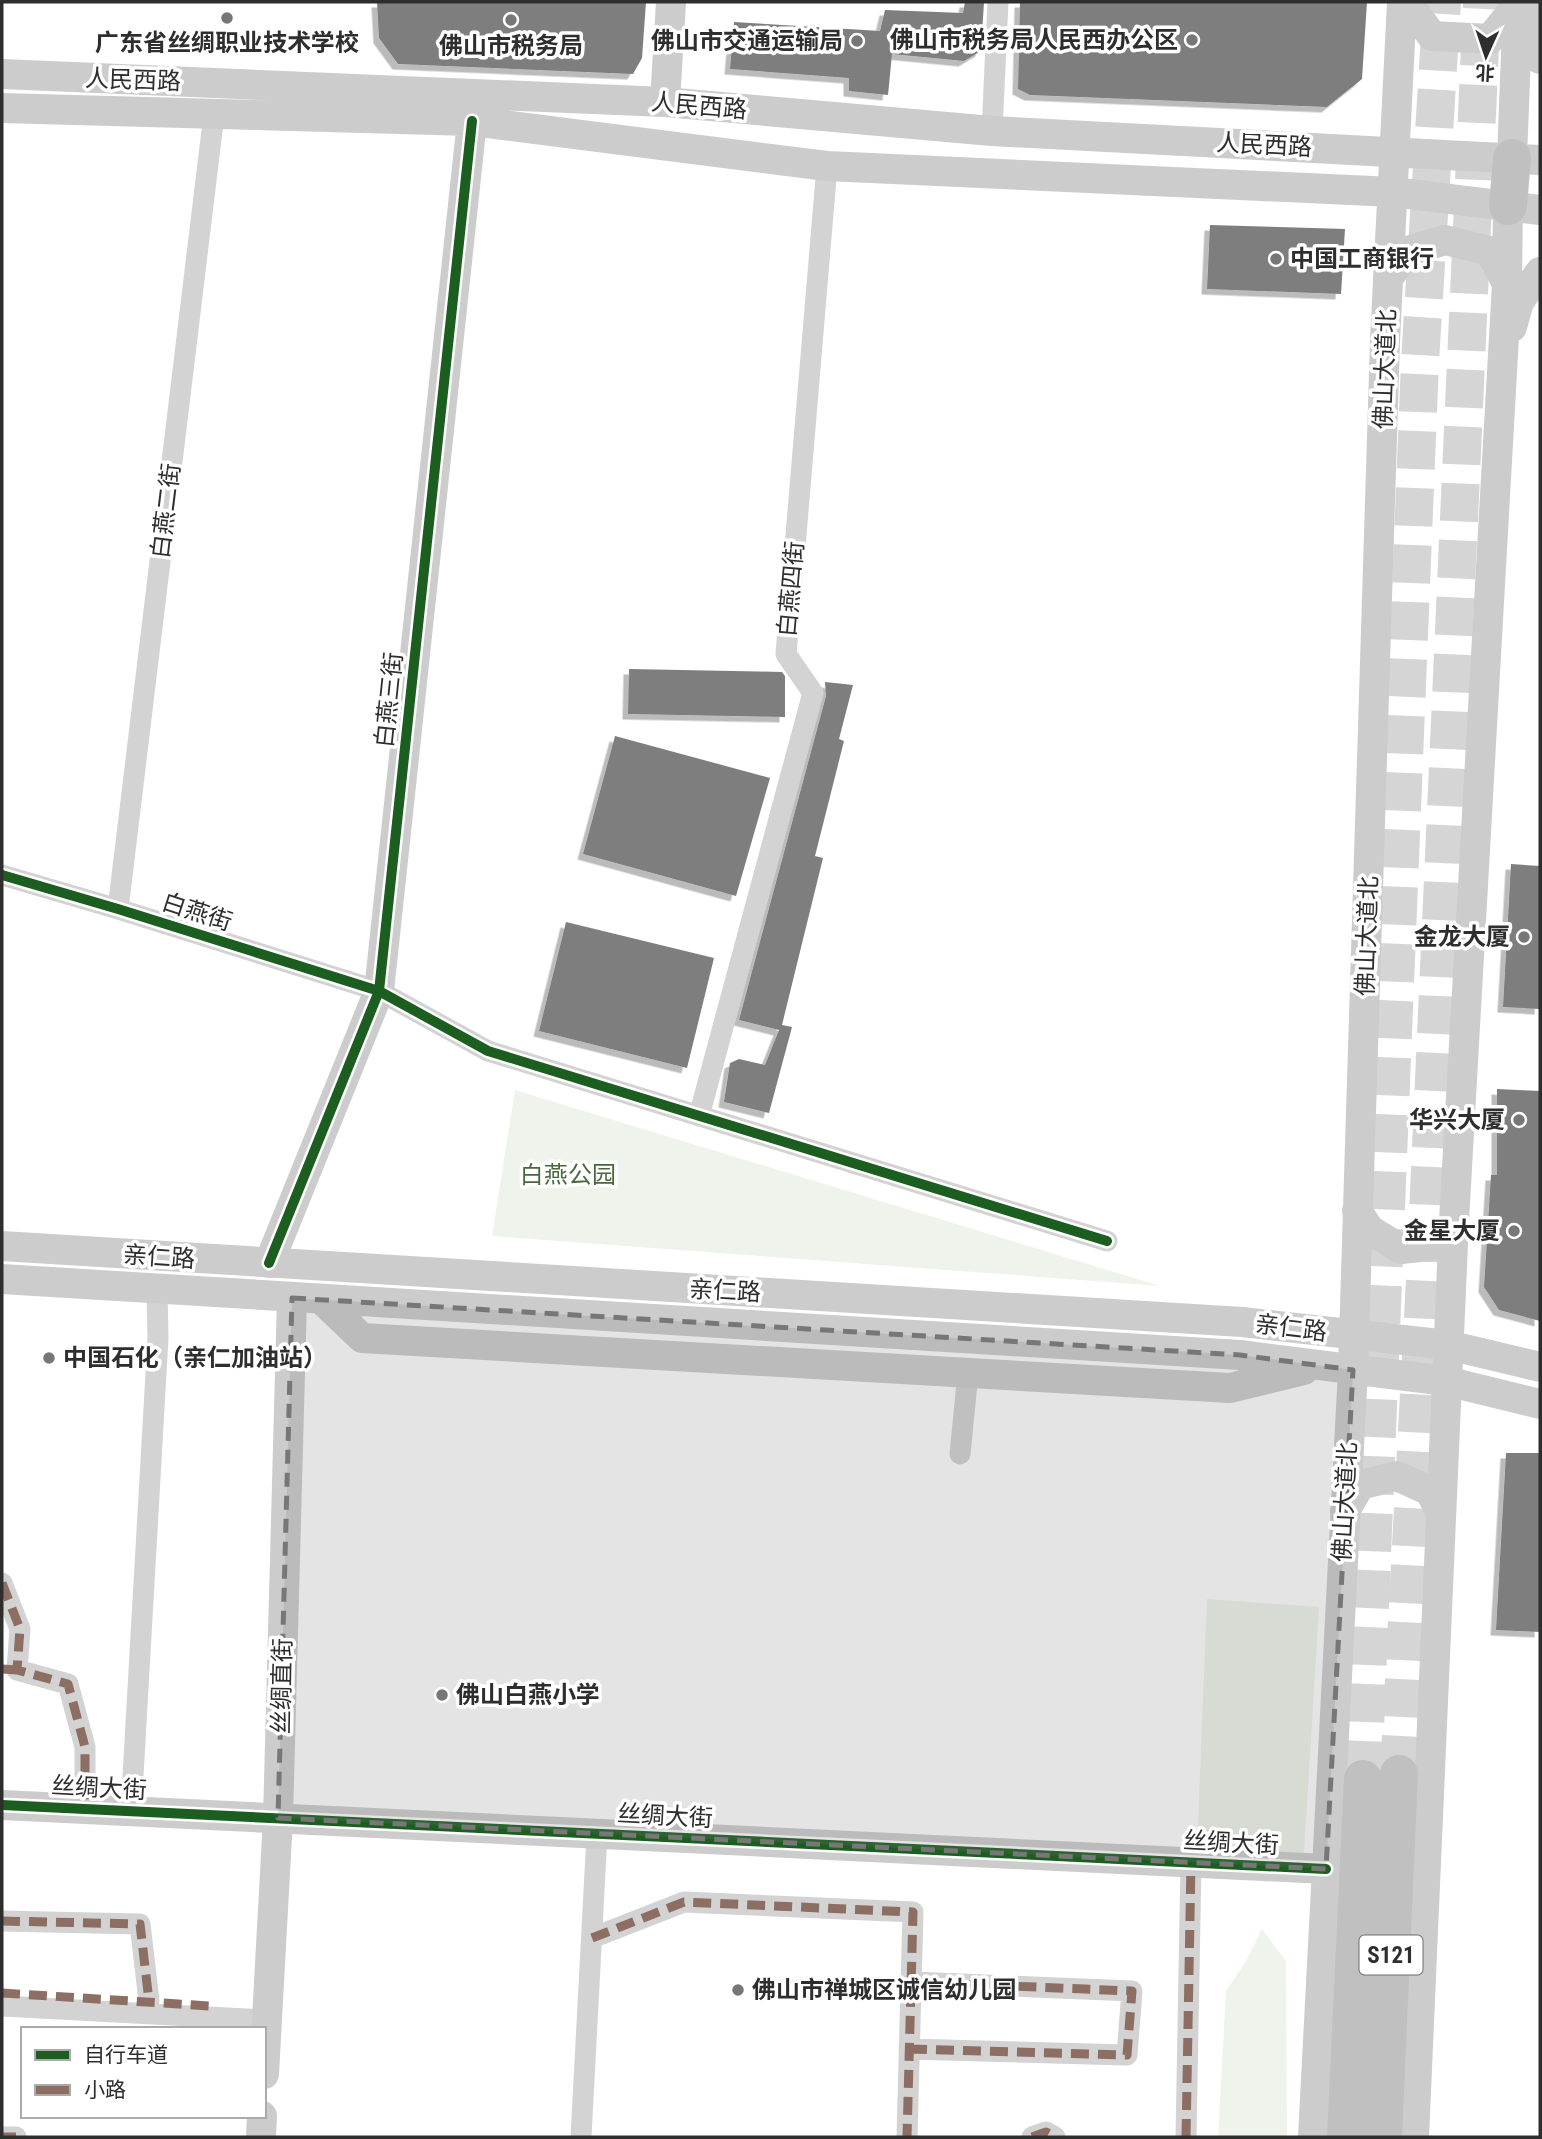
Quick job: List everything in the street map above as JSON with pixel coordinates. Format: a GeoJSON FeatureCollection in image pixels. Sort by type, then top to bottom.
{"type":"FeatureCollection","features":[{"type":"Feature","properties":{"kind":"highway"},"geometry":{"type":"LineString","coordinates":[[1524,208],[1526,159]]}},
{"type":"Feature","properties":{"kind":"highway","name":"S121"},"geometry":{"type":"LineString","coordinates":[[1346,2137],[1397,1774]]}},
{"type":"Feature","properties":{"kind":"highway","name":"S121"},"geometry":{"type":"LineString","coordinates":[[1383,2137],[1397,1774]]}},
{"type":"Feature","properties":{"kind":"main road"},"geometry":{"type":"LineString","coordinates":[[665,102],[671,2]]}},
{"type":"Feature","properties":{"kind":"main road"},"geometry":{"type":"LineString","coordinates":[[1404,2],[1432,36],[1490,39],[1522,2]]}},
{"type":"Feature","properties":{"kind":"main road","name":"佛山大道北"},"geometry":{"type":"LineString","coordinates":[[1313,2137],[1353,1370],[1388,278],[1404,2]]}},
{"type":"Feature","properties":{"kind":"main road"},"geometry":{"type":"LineString","coordinates":[[1522,2],[1540,59]]}},
{"type":"Feature","properties":{"kind":"main road"},"geometry":{"type":"LineString","coordinates":[[1522,2],[1526,159]]}},
{"type":"Feature","properties":{"kind":"main road","name":"人民西路"},"geometry":{"type":"LineString","coordinates":[[2,74],[665,102],[992,131],[1526,159]]}},
{"type":"Feature","properties":{"kind":"main road","name":"人民西路"},"geometry":{"type":"LineString","coordinates":[[2,108],[472,121],[827,166],[1393,192],[1524,208]]}},
{"type":"Feature","properties":{"kind":"main road","name":"白燕三街"},"geometry":{"type":"LineString","coordinates":[[269,1264],[379,991],[472,121]]}},
{"type":"Feature","properties":{"kind":"main road"},"geometry":{"type":"LineString","coordinates":[[1414,2137],[1397,1774],[1440,1512],[1507,284],[1524,208]]}},
{"type":"Feature","properties":{"kind":"main road"},"geometry":{"type":"LineString","coordinates":[[1388,278],[1408,251],[1445,240],[1490,251],[1507,284]]}},
{"type":"Feature","properties":{"kind":"main road"},"geometry":{"type":"LineString","coordinates":[[1503,358],[1519,302],[1540,272]]}},
{"type":"Feature","properties":{"kind":"main road"},"geometry":{"type":"LineString","coordinates":[[1357,1211],[1370,1230],[1401,1250],[1439,1245],[1454,1221]]}},
{"type":"Feature","properties":{"kind":"main road","name":"亲仁路"},"geometry":{"type":"LineString","coordinates":[[2,1246],[1242,1322],[1448,1345],[1540,1367]]}},
{"type":"Feature","properties":{"kind":"main road","name":"亲仁路"},"geometry":{"type":"LineString","coordinates":[[2,1279],[1240,1355],[1446,1381],[1540,1404]]}},
{"type":"Feature","properties":{"kind":"main road","name":"丝绸直街"},"geometry":{"type":"LineString","coordinates":[[266,2038],[278,1818],[292,1297]]}},
{"type":"Feature","properties":{"kind":"main road"},"geometry":{"type":"LineString","coordinates":[[321,1299],[362,1338],[1230,1388],[1321,1366]]}},
{"type":"Feature","properties":{"kind":"main road"},"geometry":{"type":"LineString","coordinates":[[1345,1511],[1360,1485],[1397,1476],[1430,1491],[1440,1512]]}},
{"type":"Feature","properties":{"kind":"main road","name":"丝绸大街"},"geometry":{"type":"LineString","coordinates":[[2,1805],[1326,1869]]}},
{"type":"Feature","properties":{"kind":"main road"},"geometry":{"type":"LineString","coordinates":[[261,2137],[262,2118]]}},
{"type":"Feature","properties":{"kind":"street"},"geometry":{"type":"LineString","coordinates":[[992,131],[998,2]]}},
{"type":"Feature","properties":{"kind":"street","name":"白燕二街"},"geometry":{"type":"LineString","coordinates":[[118,909],[214,114]]}},
{"type":"Feature","properties":{"kind":"street","name":"白燕四街"},"geometry":{"type":"LineString","coordinates":[[699,1116],[813,693],[786,654],[827,166]]}},
{"type":"Feature","properties":{"kind":"street","name":"白燕街"},"geometry":{"type":"LineString","coordinates":[[2,875],[379,991],[488,1051],[1107,1241]]}},
{"type":"Feature","properties":{"kind":"street"},"geometry":{"type":"LineString","coordinates":[[131,1811],[158,1338],[157,1289]]}},
{"type":"Feature","properties":{"kind":"street"},"geometry":{"type":"LineString","coordinates":[[960,1454],[968,1373]]}},
{"type":"Feature","properties":{"kind":"street"},"geometry":{"type":"LineString","coordinates":[[2,1583],[20,1629],[10,1669],[68,1684],[85,1747],[85,1809]]}},
{"type":"Feature","properties":{"kind":"street"},"geometry":{"type":"LineString","coordinates":[[582,2137],[597,1834]]}},
{"type":"Feature","properties":{"kind":"street"},"geometry":{"type":"LineString","coordinates":[[1186,2137],[1191,1862]]}},
{"type":"Feature","properties":{"kind":"street"},"geometry":{"type":"LineString","coordinates":[[592,1938],[684,1902],[913,1912],[907,2137]]}},
{"type":"Feature","properties":{"kind":"street"},"geometry":{"type":"LineString","coordinates":[[2,1921],[140,1924],[149,2001]]}},
{"type":"Feature","properties":{"kind":"street"},"geometry":{"type":"LineString","coordinates":[[909,2049],[1127,2055],[1132,1991],[911,1982]]}},
{"type":"Feature","properties":{"kind":"street"},"geometry":{"type":"LineString","coordinates":[[2,1993],[210,2006]]}},
{"type":"Feature","properties":{"kind":"street"},"geometry":{"type":"LineString","coordinates":[[2,2006],[267,2020]]}},
{"type":"Feature","properties":{"kind":"street"},"geometry":{"type":"LineString","coordinates":[[1032,2137],[1046,2132],[1055,2137]]}},
{"type":"Feature","properties":{"kind":"street"},"geometry":{"type":"LineString","coordinates":[[2,2137],[16,2137]]}},
{"type":"Feature","properties":{"kind":"highlighted area"},"geometry":{"type":"Polygon","coordinates":[[[292,1298],[1240,1355],[1353,1370],[1326,1869],[278,1818],[292,1298]]]}},
{"type":"Feature","properties":{"kind":"green space","name":"白燕公园"},"geometry":{"type":"Polygon","coordinates":[[[515,1090],[1160,1286],[492,1236],[515,1090]]]}},
{"type":"Feature","properties":{"kind":"green space"},"geometry":{"type":"Polygon","coordinates":[[[1207,1599],[1319,1607],[1304,1853],[1197,1851],[1207,1599]]]}},
{"type":"Feature","properties":{"kind":"green space"},"geometry":{"type":"Polygon","coordinates":[[[1262,1929],[1286,1961],[1287,2137],[1218,2137],[1226,1991],[1246,1961],[1262,1929]]]}},
{"type":"Feature","properties":{"kind":"building","name":"佛山市税务局"},"geometry":{"type":"Polygon","coordinates":[[[377,2],[646,2],[642,58],[633,74],[398,64],[379,38],[377,2]]]}},
{"type":"Feature","properties":{"kind":"building","name":"佛山市交通运输局"},"geometry":{"type":"Polygon","coordinates":[[[965,2],[984,2],[981,51],[964,61],[892,54],[888,95],[849,91],[849,78],[730,69],[734,22],[880,31],[885,10],[963,13],[965,2]]]}},
{"type":"Feature","properties":{"kind":"building","name":"佛山市税务局人民西办公区"},"geometry":{"type":"Polygon","coordinates":[[[1020,2],[1367,2],[1362,79],[1327,107],[1030,95],[1018,89],[1020,2]]]}},
{"type":"Feature","properties":{"kind":"building","name":"中国工商银行"},"geometry":{"type":"Polygon","coordinates":[[[1210,225],[1345,229],[1341,294],[1207,289],[1210,225]]]}},
{"type":"Feature","properties":{"kind":"building"},"geometry":{"type":"Polygon","coordinates":[[[629,669],[782,672],[785,676],[785,717],[628,714],[629,669]]]}},
{"type":"Feature","properties":{"kind":"building"},"geometry":{"type":"Polygon","coordinates":[[[825,682],[853,685],[839,739],[844,741],[815,856],[823,858],[782,1025],[792,1027],[769,1113],[724,1102],[730,1063],[739,1059],[765,1065],[779,1030],[739,1020],[826,696],[825,682]]]}},
{"type":"Feature","properties":{"kind":"building"},"geometry":{"type":"Polygon","coordinates":[[[615,736],[770,778],[736,896],[583,854],[615,736]]]}},
{"type":"Feature","properties":{"kind":"building","name":"金龙大厦"},"geometry":{"type":"Polygon","coordinates":[[[1511,864],[1540,866],[1540,1009],[1503,1007],[1511,864]]]}},
{"type":"Feature","properties":{"kind":"building"},"geometry":{"type":"Polygon","coordinates":[[[566,922],[714,958],[687,1068],[539,1031],[566,922]]]}},
{"type":"Feature","properties":{"kind":"building","name":"金星大厦"},"geometry":{"type":"Polygon","coordinates":[[[1497,1089],[1540,1091],[1540,1321],[1499,1310],[1484,1287],[1491,1175],[1497,1175],[1497,1089]]]}},
{"type":"Feature","properties":{"kind":"building"},"geometry":{"type":"Polygon","coordinates":[[[1506,1453],[1540,1453],[1540,1632],[1496,1630],[1506,1453]]]}},
{"type":"Feature","properties":{"kind":"tunnel"},"geometry":{"type":"LineString","coordinates":[[1363,1779],[1420,362],[1442,2]]}},
{"type":"Feature","properties":{"kind":"tunnel"},"geometry":{"type":"LineString","coordinates":[[1399,1774],[1426,1260],[1482,2]]}},
{"type":"Feature","properties":{"kind":"marked path"},"geometry":{"type":"LineString","coordinates":[[2,1583],[20,1629],[17,1670],[68,1684],[85,1747],[85,1809]]}},
{"type":"Feature","properties":{"kind":"marked path"},"geometry":{"type":"LineString","coordinates":[[2,1669],[17,1670]]}},
{"type":"Feature","properties":{"kind":"marked path"},"geometry":{"type":"LineString","coordinates":[[1186,2137],[1191,1862]]}},
{"type":"Feature","properties":{"kind":"marked path"},"geometry":{"type":"LineString","coordinates":[[592,1938],[684,1902],[913,1912],[907,2137]]}},
{"type":"Feature","properties":{"kind":"marked path"},"geometry":{"type":"LineString","coordinates":[[2,1921],[140,1924],[149,2001]]}},
{"type":"Feature","properties":{"kind":"marked path"},"geometry":{"type":"LineString","coordinates":[[909,2049],[1127,2055],[1132,1991],[911,1982]]}},
{"type":"Feature","properties":{"kind":"marked path"},"geometry":{"type":"LineString","coordinates":[[2,1993],[210,2006]]}},
{"type":"Feature","properties":{"kind":"marked path"},"geometry":{"type":"LineString","coordinates":[[1032,2137],[1046,2132],[1055,2137]]}},
{"type":"Feature","properties":{"kind":"marked path"},"geometry":{"type":"LineString","coordinates":[[2,2137],[16,2137]]}},
{"type":"Feature","properties":{"kind":"cycle path"},"geometry":{"type":"LineString","coordinates":[[269,1263],[379,991],[472,121]]}},
{"type":"Feature","properties":{"kind":"cycle path"},"geometry":{"type":"LineString","coordinates":[[2,875],[379,991],[488,1051],[1107,1241]]}},
{"type":"Feature","properties":{"kind":"cycle path"},"geometry":{"type":"LineString","coordinates":[[2,1805],[1326,1869]]}},
{"type":"Feature","properties":{"kind":"place","name":"广东省丝绸职业技术学校"},"geometry":{"type":"Point","coordinates":[227,18]}},
{"type":"Feature","properties":{"kind":"place","name":"佛山市税务局"},"geometry":{"type":"Point","coordinates":[511,20]}},
{"type":"Feature","properties":{"kind":"place","name":"佛山市税务局人民西办公区"},"geometry":{"type":"Point","coordinates":[1192,40]}},
{"type":"Feature","properties":{"kind":"place","name":"佛山市交通运输局"},"geometry":{"type":"Point","coordinates":[857,41]}},
{"type":"Feature","properties":{"kind":"place","name":"中国工商银行"},"geometry":{"type":"Point","coordinates":[1276,259]}},
{"type":"Feature","properties":{"kind":"place","name":"金龙大厦"},"geometry":{"type":"Point","coordinates":[1524,937]}},
{"type":"Feature","properties":{"kind":"place","name":"华兴大厦"},"geometry":{"type":"Point","coordinates":[1519,1120]}},
{"type":"Feature","properties":{"kind":"place","name":"金星大厦"},"geometry":{"type":"Point","coordinates":[1514,1231]}},
{"type":"Feature","properties":{"kind":"place","name":"中国石化（亲仁加油站）"},"geometry":{"type":"Point","coordinates":[49,1358]}},
{"type":"Feature","properties":{"kind":"place","name":"佛山白燕小学"},"geometry":{"type":"Point","coordinates":[442,1695]}},
{"type":"Feature","properties":{"kind":"place","name":"佛山市禅城区诚信幼儿园"},"geometry":{"type":"Point","coordinates":[738,1990]}}]}
